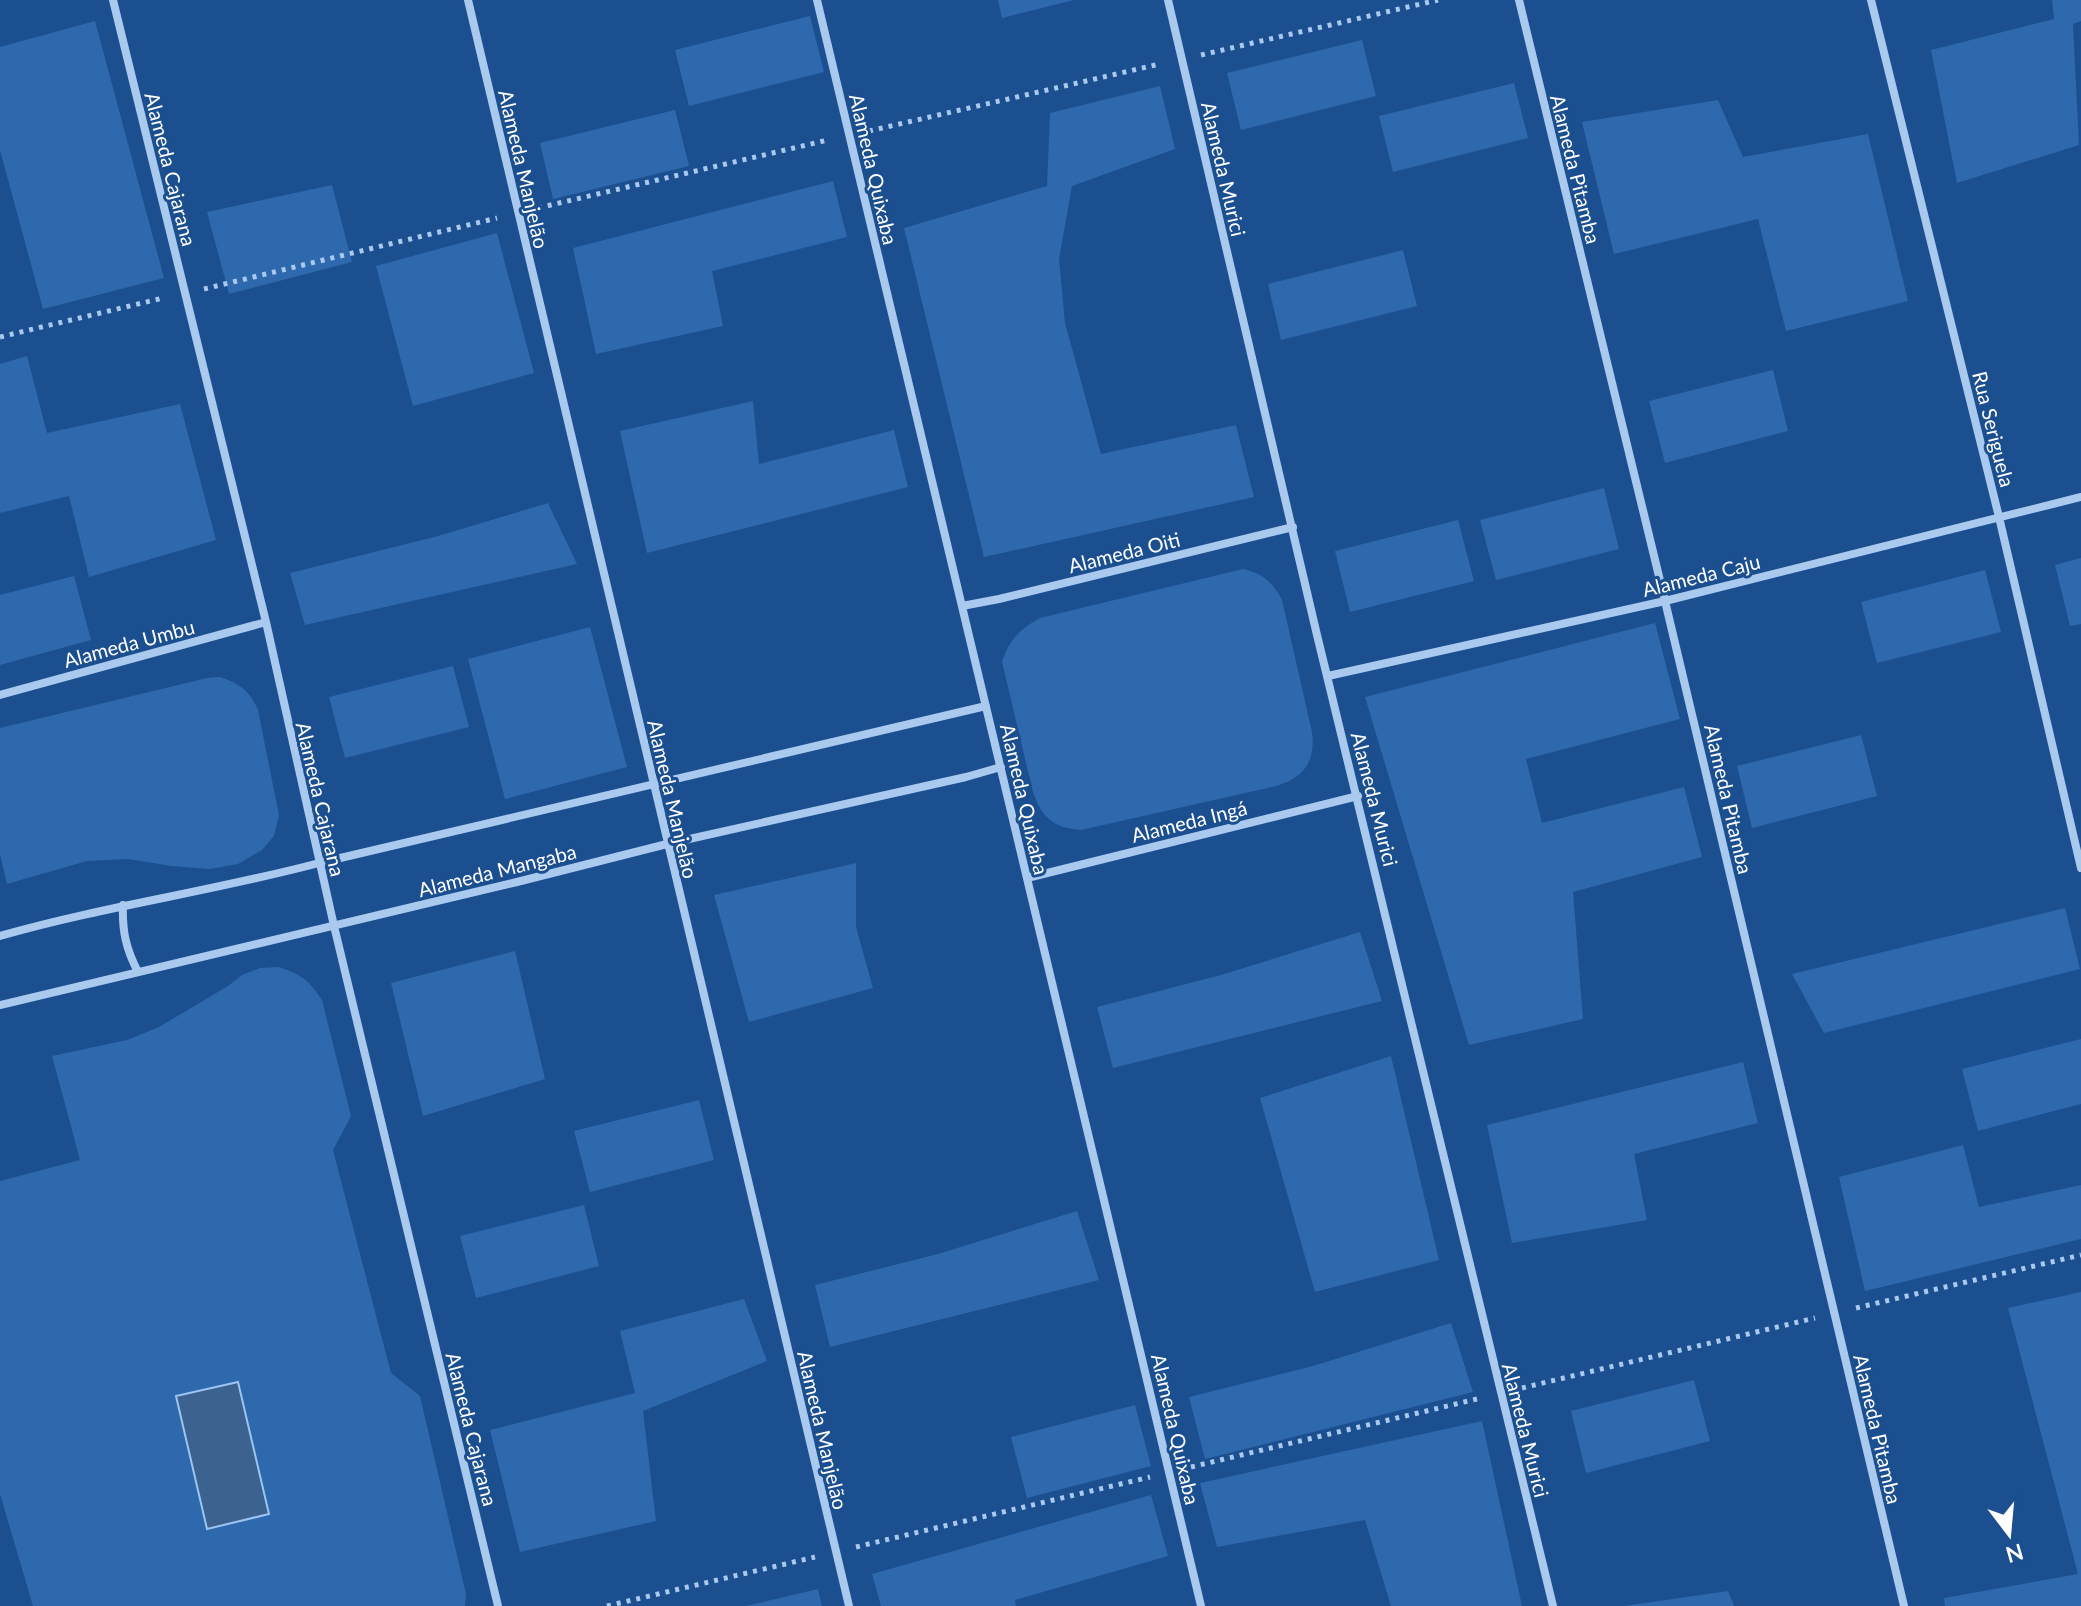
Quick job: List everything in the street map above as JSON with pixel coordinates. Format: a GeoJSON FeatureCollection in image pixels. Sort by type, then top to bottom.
{"type":"FeatureCollection","features":[{"type":"Feature","properties":{"kind":"street","name":"Alameda Cajarana"},"geometry":{"type":"LineString","coordinates":[[113,0],[266,622],[319,863],[498,1606]]}},
{"type":"Feature","properties":{"kind":"street","name":"Alameda Manjelão"},"geometry":{"type":"LineString","coordinates":[[468,0],[849,1606]]}},
{"type":"Feature","properties":{"kind":"street","name":"Alameda Quixaba"},"geometry":{"type":"LineString","coordinates":[[817,0],[1201,1606]]}},
{"type":"Feature","properties":{"kind":"street","name":"Alameda Murici"},"geometry":{"type":"LineString","coordinates":[[1168,0],[1553,1606]]}},
{"type":"Feature","properties":{"kind":"street","name":"Alameda Pitamba"},"geometry":{"type":"LineString","coordinates":[[1519,0],[1904,1606]]}},
{"type":"Feature","properties":{"kind":"street","name":"Rua Seriguela"},"geometry":{"type":"LineString","coordinates":[[1871,0],[1999,517],[2081,868]]}},
{"type":"Feature","properties":{"kind":"street","name":"Alameda Caju"},"geometry":{"type":"LineString","coordinates":[[1328,676],[1665,601],[2081,497]]}},
{"type":"Feature","properties":{"kind":"street","name":"Alameda Oiti"},"geometry":{"type":"LineString","coordinates":[[962,606],[1293,527]]}},
{"type":"Feature","properties":{"kind":"street","name":"Alameda Umbu"},"geometry":{"type":"LineString","coordinates":[[0,695],[266,622]]}},
{"type":"Feature","properties":{"kind":"street"},"geometry":{"type":"LineString","coordinates":[[0,936],[123,905],[273,875],[986,706]]}},
{"type":"Feature","properties":{"kind":"street","name":"Alameda Mangaba"},"geometry":{"type":"LineString","coordinates":[[0,1005],[1001,767]]}},
{"type":"Feature","properties":{"kind":"street","name":"Alameda Ingá"},"geometry":{"type":"LineString","coordinates":[[1027,878],[1358,796]]}},
{"type":"Feature","properties":{"kind":"street"},"geometry":{"type":"LineString","coordinates":[[123,905],[125,944],[138,972]]}},
{"type":"Feature","properties":{"kind":"path"},"geometry":{"type":"LineString","coordinates":[[0,337],[518,213],[1438,0]]}},
{"type":"Feature","properties":{"kind":"path"},"geometry":{"type":"LineString","coordinates":[[607,1606],[2081,1255]]}},
{"type":"Feature","properties":{"kind":"shaded area"},"geometry":{"type":"Polygon","coordinates":[[[998,0],[1074,0],[1002,18],[998,0]]]}},
{"type":"Feature","properties":{"kind":"shaded area"},"geometry":{"type":"Polygon","coordinates":[[[2052,0],[2081,0],[2081,21],[2073,24],[2079,145],[1957,183],[1931,50],[2054,19],[2052,0]]]}},
{"type":"Feature","properties":{"kind":"shaded area"},"geometry":{"type":"Polygon","coordinates":[[[810,16],[824,72],[689,106],[675,50],[810,16]]]}},
{"type":"Feature","properties":{"kind":"shaded area"},"geometry":{"type":"Polygon","coordinates":[[[95,21],[164,278],[43,309],[0,150],[0,47],[95,21]]]}},
{"type":"Feature","properties":{"kind":"shaded area"},"geometry":{"type":"Polygon","coordinates":[[[1362,40],[1376,96],[1241,130],[1227,73],[1362,40]]]}},
{"type":"Feature","properties":{"kind":"shaded area"},"geometry":{"type":"Polygon","coordinates":[[[1514,83],[1528,138],[1393,172],[1379,116],[1514,83]]]}},
{"type":"Feature","properties":{"kind":"shaded area"},"geometry":{"type":"Polygon","coordinates":[[[1160,86],[1175,149],[1072,186],[1059,259],[1065,323],[1101,454],[1236,425],[1254,497],[984,557],[904,228],[1047,186],[1050,113],[1160,86]]]}},
{"type":"Feature","properties":{"kind":"shaded area"},"geometry":{"type":"Polygon","coordinates":[[[1718,100],[1743,157],[1868,134],[1908,301],[1786,331],[1758,219],[1614,254],[1582,122],[1718,100]]]}},
{"type":"Feature","properties":{"kind":"shaded area"},"geometry":{"type":"Polygon","coordinates":[[[675,110],[689,166],[553,199],[540,143],[675,110]]]}},
{"type":"Feature","properties":{"kind":"shaded area"},"geometry":{"type":"Polygon","coordinates":[[[833,181],[847,237],[712,271],[723,326],[596,354],[573,248],[833,181]]]}},
{"type":"Feature","properties":{"kind":"shaded area"},"geometry":{"type":"Polygon","coordinates":[[[332,185],[352,262],[229,294],[207,212],[332,185]]]}},
{"type":"Feature","properties":{"kind":"shaded area"},"geometry":{"type":"Polygon","coordinates":[[[497,233],[534,373],[413,406],[376,266],[497,233]]]}},
{"type":"Feature","properties":{"kind":"shaded area"},"geometry":{"type":"Polygon","coordinates":[[[1403,250],[1417,306],[1281,340],[1268,284],[1403,250]]]}},
{"type":"Feature","properties":{"kind":"shaded area"},"geometry":{"type":"Polygon","coordinates":[[[27,356],[47,433],[180,404],[216,540],[89,577],[69,496],[0,513],[0,364],[27,356]]]}},
{"type":"Feature","properties":{"kind":"shaded area"},"geometry":{"type":"Polygon","coordinates":[[[1773,370],[1788,431],[1665,463],[1649,401],[1773,370]]]}},
{"type":"Feature","properties":{"kind":"shaded area"},"geometry":{"type":"Polygon","coordinates":[[[753,401],[759,464],[894,430],[908,487],[647,553],[620,431],[753,401]]]}},
{"type":"Feature","properties":{"kind":"shaded area"},"geometry":{"type":"Polygon","coordinates":[[[1604,488],[1619,549],[1496,580],[1480,520],[1604,488]]]}},
{"type":"Feature","properties":{"kind":"shaded area"},"geometry":{"type":"Polygon","coordinates":[[[548,503],[577,564],[305,625],[290,573],[438,536],[548,503]]]}},
{"type":"Feature","properties":{"kind":"shaded area"},"geometry":{"type":"Polygon","coordinates":[[[1458,520],[1474,581],[1350,612],[1335,551],[1458,520]]]}},
{"type":"Feature","properties":{"kind":"shaded area"},"geometry":{"type":"Polygon","coordinates":[[[2081,558],[2081,624],[2070,626],[2055,565],[2081,558]]]}},
{"type":"Feature","properties":{"kind":"shaded area"},"geometry":{"type":"Polygon","coordinates":[[[1243,569],[1266,579],[1282,600],[1312,732],[1312,752],[1306,767],[1294,778],[1276,786],[1081,830],[1063,827],[1050,820],[1040,809],[1033,792],[1002,662],[1012,641],[1040,618],[1243,569]]]}},
{"type":"Feature","properties":{"kind":"shaded area"},"geometry":{"type":"Polygon","coordinates":[[[1985,570],[2001,632],[1877,663],[1861,602],[1985,570]]]}},
{"type":"Feature","properties":{"kind":"shaded area"},"geometry":{"type":"Polygon","coordinates":[[[74,576],[91,640],[0,665],[0,595],[74,576]]]}},
{"type":"Feature","properties":{"kind":"shaded area"},"geometry":{"type":"Polygon","coordinates":[[[1655,623],[1680,719],[1526,759],[1542,823],[1684,787],[1702,857],[1573,892],[1583,1019],[1469,1045],[1365,697],[1655,623]]]}},
{"type":"Feature","properties":{"kind":"shaded area"},"geometry":{"type":"Polygon","coordinates":[[[590,627],[627,767],[505,799],[468,659],[590,627]]]}},
{"type":"Feature","properties":{"kind":"shaded area"},"geometry":{"type":"Polygon","coordinates":[[[453,666],[469,727],[345,758],[329,697],[453,666]]]}},
{"type":"Feature","properties":{"kind":"shaded area"},"geometry":{"type":"Polygon","coordinates":[[[220,677],[243,689],[258,710],[279,815],[274,836],[262,850],[238,864],[210,869],[128,859],[87,861],[7,884],[0,854],[0,728],[220,677]]]}},
{"type":"Feature","properties":{"kind":"shaded area"},"geometry":{"type":"Polygon","coordinates":[[[1861,735],[1877,796],[1752,828],[1737,766],[1861,735]]]}},
{"type":"Feature","properties":{"kind":"shaded area"},"geometry":{"type":"Polygon","coordinates":[[[856,863],[856,927],[873,988],[749,1022],[714,895],[856,863]]]}},
{"type":"Feature","properties":{"kind":"shaded area"},"geometry":{"type":"Polygon","coordinates":[[[2065,908],[2080,969],[1824,1033],[1792,974],[2065,908]]]}},
{"type":"Feature","properties":{"kind":"shaded area"},"geometry":{"type":"Polygon","coordinates":[[[1360,932],[1382,1001],[1113,1068],[1097,1007],[1221,975],[1360,932]]]}},
{"type":"Feature","properties":{"kind":"shaded area"},"geometry":{"type":"Polygon","coordinates":[[[515,951],[545,1079],[423,1116],[391,983],[515,951]]]}},
{"type":"Feature","properties":{"kind":"shaded area"},"geometry":{"type":"Polygon","coordinates":[[[278,967],[304,979],[322,1000],[351,1116],[333,1150],[391,1373],[420,1396],[466,1594],[465,1606],[33,1606],[0,1494],[0,1181],[80,1160],[52,1056],[127,1040],[159,1027],[242,975],[260,968],[278,967]]]}},
{"type":"Feature","properties":{"kind":"shaded area"},"geometry":{"type":"Polygon","coordinates":[[[2081,1039],[2081,1104],[1978,1131],[1962,1069],[2081,1039]]]}},
{"type":"Feature","properties":{"kind":"shaded area"},"geometry":{"type":"Polygon","coordinates":[[[1391,1056],[1439,1260],[1315,1292],[1260,1098],[1391,1056]]]}},
{"type":"Feature","properties":{"kind":"shaded area"},"geometry":{"type":"Polygon","coordinates":[[[1743,1062],[1758,1123],[1634,1154],[1647,1220],[1512,1243],[1487,1125],[1743,1062]]]}},
{"type":"Feature","properties":{"kind":"shaded area"},"geometry":{"type":"Polygon","coordinates":[[[699,1100],[714,1160],[590,1192],[574,1131],[699,1100]]]}},
{"type":"Feature","properties":{"kind":"shaded area"},"geometry":{"type":"Polygon","coordinates":[[[1963,1145],[1979,1207],[2081,1185],[2081,1239],[1865,1291],[1839,1177],[1963,1145]]]}},
{"type":"Feature","properties":{"kind":"shaded area"},"geometry":{"type":"Polygon","coordinates":[[[584,1205],[599,1266],[476,1298],[460,1236],[584,1205]]]}},
{"type":"Feature","properties":{"kind":"shaded area"},"geometry":{"type":"Polygon","coordinates":[[[1077,1211],[1099,1280],[830,1347],[815,1285],[938,1254],[1077,1211]]]}},
{"type":"Feature","properties":{"kind":"shaded area"},"geometry":{"type":"Polygon","coordinates":[[[2081,1292],[2081,1606],[1945,1606],[1944,1598],[2078,1574],[2008,1308],[2081,1292]]]}},
{"type":"Feature","properties":{"kind":"shaded area"},"geometry":{"type":"Polygon","coordinates":[[[744,1299],[767,1361],[643,1411],[656,1521],[520,1552],[490,1430],[635,1393],[620,1331],[744,1299]]]}},
{"type":"Feature","properties":{"kind":"shaded area"},"geometry":{"type":"Polygon","coordinates":[[[1451,1323],[1473,1392],[1205,1459],[1189,1397],[1313,1366],[1451,1323]]]}},
{"type":"Feature","properties":{"kind":"shaded area"},"geometry":{"type":"Polygon","coordinates":[[[1694,1380],[1710,1441],[1586,1473],[1571,1411],[1694,1380]]]}},
{"type":"Feature","properties":{"kind":"shaded area"},"geometry":{"type":"Polygon","coordinates":[[[238,1382],[269,1514],[207,1529],[176,1396],[238,1382]]]}},
{"type":"Feature","properties":{"kind":"shaded area"},"geometry":{"type":"Polygon","coordinates":[[[1135,1405],[1151,1466],[1027,1498],[1011,1437],[1135,1405]]]}},
{"type":"Feature","properties":{"kind":"shaded area"},"geometry":{"type":"Polygon","coordinates":[[[1482,1421],[1522,1606],[1391,1606],[1365,1520],[1217,1547],[1200,1483],[1482,1421]]]}},
{"type":"Feature","properties":{"kind":"shaded area"},"geometry":{"type":"Polygon","coordinates":[[[1151,1495],[1168,1556],[1015,1600],[1016,1606],[881,1606],[872,1574],[1151,1495]]]}},
{"type":"Feature","properties":{"kind":"shaded area"},"geometry":{"type":"Polygon","coordinates":[[[818,1589],[822,1606],[746,1606],[818,1589]]]}},
{"type":"Feature","properties":{"kind":"shaded area"},"geometry":{"type":"Polygon","coordinates":[[[1728,1591],[1734,1606],[1624,1606],[1728,1591]]]}}]}
